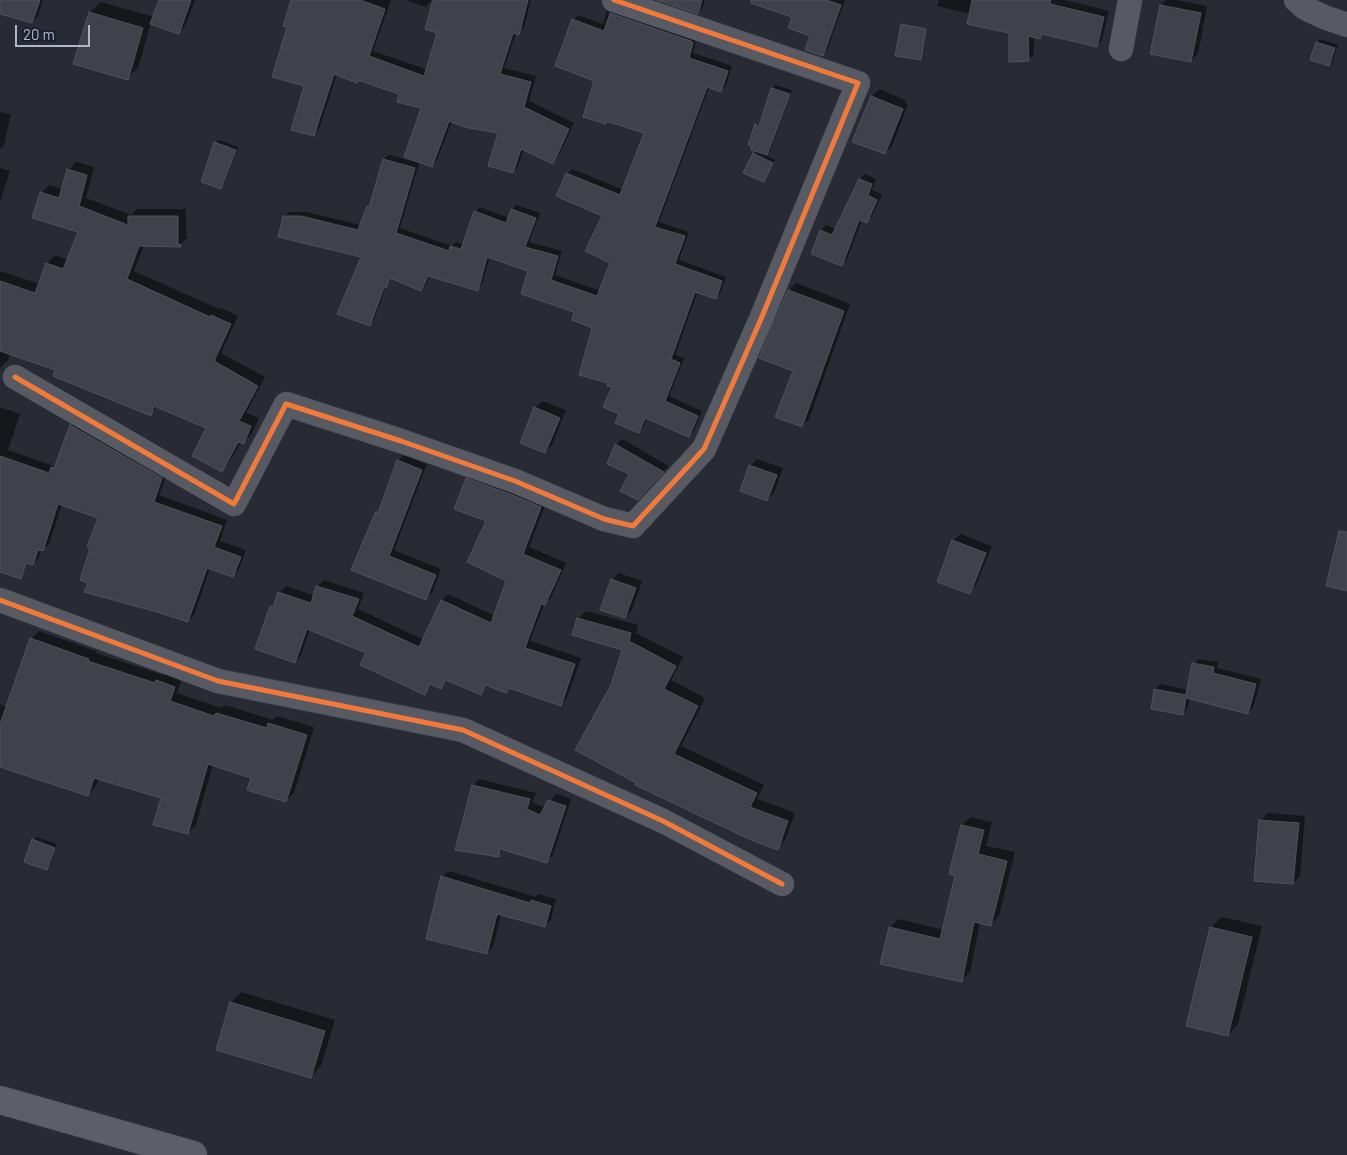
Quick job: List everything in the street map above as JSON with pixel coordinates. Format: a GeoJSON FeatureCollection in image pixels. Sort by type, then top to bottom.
{"type":"FeatureCollection","features":[{"type":"Feature","properties":{"kind":"main road"},"geometry":{"type":"LineString","coordinates":[[0,1100],[193,1155]]}},
{"type":"Feature","properties":{"kind":"street"},"geometry":{"type":"LineString","coordinates":[[15,377],[234,504],[286,404],[401,441],[515,481],[604,519],[633,526],[704,449],[761,319],[858,83],[614,0]]}},
{"type":"Feature","properties":{"kind":"street"},"geometry":{"type":"LineString","coordinates":[[1121,49],[1130,0]]}},
{"type":"Feature","properties":{"kind":"street"},"geometry":{"type":"LineString","coordinates":[[1296,0],[1311,11],[1347,25]]}},
{"type":"Feature","properties":{"kind":"street"},"geometry":{"type":"LineString","coordinates":[[0,600],[218,681],[463,730],[663,821],[782,884]]}},
{"type":"Feature","properties":{"kind":"building"},"geometry":{"type":"Polygon","coordinates":[[[0,0],[40,0],[32,23],[0,14],[0,0]]]}},
{"type":"Feature","properties":{"kind":"building"},"geometry":{"type":"Polygon","coordinates":[[[159,0],[191,0],[179,34],[150,24],[159,0]]]}},
{"type":"Feature","properties":{"kind":"building"},"geometry":{"type":"Polygon","coordinates":[[[291,0],[360,0],[385,9],[369,56],[424,76],[437,33],[425,29],[433,0],[528,0],[519,35],[513,33],[500,74],[531,82],[524,107],[569,129],[553,164],[521,149],[513,173],[488,166],[498,133],[464,127],[449,121],[432,167],[404,157],[421,108],[397,102],[399,94],[358,80],[357,83],[334,74],[314,136],[291,130],[304,86],[272,77],[287,27],[283,26],[291,0]]]}},
{"type":"Feature","properties":{"kind":"building"},"geometry":{"type":"Polygon","coordinates":[[[657,0],[702,0],[698,14],[657,0]]]}},
{"type":"Feature","properties":{"kind":"building"},"geometry":{"type":"Polygon","coordinates":[[[751,0],[826,0],[841,5],[823,56],[805,50],[810,36],[788,28],[792,17],[751,3],[751,0]]]}},
{"type":"Feature","properties":{"kind":"building"},"geometry":{"type":"Polygon","coordinates":[[[972,0],[1051,0],[1050,4],[1104,17],[1097,47],[1042,34],[1040,39],[1028,36],[1029,61],[1009,62],[1009,33],[967,24],[972,0]]]}},
{"type":"Feature","properties":{"kind":"building"},"geometry":{"type":"Polygon","coordinates":[[[1160,5],[1201,13],[1191,62],[1150,54],[1160,5]]]}},
{"type":"Feature","properties":{"kind":"building"},"geometry":{"type":"Polygon","coordinates":[[[89,12],[143,28],[128,80],[73,64],[89,12]]]}},
{"type":"Feature","properties":{"kind":"building"},"geometry":{"type":"Polygon","coordinates":[[[610,13],[691,41],[693,43],[689,58],[728,71],[721,92],[707,87],[655,227],[685,236],[675,264],[722,281],[716,299],[695,292],[671,359],[680,363],[665,401],[698,416],[689,437],[645,418],[639,433],[615,423],[619,414],[603,407],[612,387],[607,386],[608,383],[579,375],[592,328],[572,320],[574,312],[521,294],[528,271],[487,257],[478,291],[428,276],[421,291],[390,278],[386,288],[384,287],[370,326],[337,314],[361,257],[278,237],[283,216],[301,216],[358,230],[367,206],[369,207],[383,159],[415,168],[396,233],[449,251],[450,246],[461,249],[474,211],[506,223],[511,209],[536,218],[525,247],[558,256],[551,280],[597,296],[610,263],[585,251],[602,216],[556,196],[566,173],[620,195],[644,133],[606,121],[606,124],[583,117],[594,81],[555,66],[572,19],[604,31],[610,13]]]}},
{"type":"Feature","properties":{"kind":"building"},"geometry":{"type":"Polygon","coordinates":[[[901,24],[926,29],[921,60],[895,56],[901,24]]]}},
{"type":"Feature","properties":{"kind":"building"},"geometry":{"type":"Polygon","coordinates":[[[1316,42],[1335,48],[1329,66],[1310,60],[1316,42]]]}},
{"type":"Feature","properties":{"kind":"building"},"geometry":{"type":"Polygon","coordinates":[[[771,88],[790,94],[767,155],[751,150],[752,147],[748,145],[755,124],[759,126],[771,88]]]}},
{"type":"Feature","properties":{"kind":"building"},"geometry":{"type":"Polygon","coordinates":[[[871,96],[903,109],[885,154],[852,142],[871,96]]]}},
{"type":"Feature","properties":{"kind":"building"},"geometry":{"type":"Polygon","coordinates":[[[214,142],[236,150],[221,189],[201,182],[214,142]]]}},
{"type":"Feature","properties":{"kind":"building"},"geometry":{"type":"Polygon","coordinates":[[[753,153],[773,163],[764,182],[743,173],[753,153]]]}},
{"type":"Feature","properties":{"kind":"building"},"geometry":{"type":"Polygon","coordinates":[[[67,169],[87,175],[79,206],[128,225],[128,216],[178,216],[178,244],[181,247],[139,246],[127,279],[210,317],[211,315],[231,324],[214,361],[258,386],[239,421],[251,426],[244,444],[238,442],[222,472],[192,456],[206,428],[154,406],[151,416],[53,376],[55,370],[0,351],[0,281],[35,293],[46,263],[63,269],[78,232],[32,218],[40,192],[59,198],[67,169]]]}},
{"type":"Feature","properties":{"kind":"building"},"geometry":{"type":"Polygon","coordinates":[[[859,179],[872,184],[868,195],[877,200],[867,223],[859,220],[842,266],[811,254],[820,230],[832,235],[859,179]]]}},
{"type":"Feature","properties":{"kind":"building"},"geometry":{"type":"Polygon","coordinates":[[[788,290],[844,311],[802,427],[775,417],[793,371],[759,358],[788,290]]]}},
{"type":"Feature","properties":{"kind":"building"},"geometry":{"type":"Polygon","coordinates":[[[534,407],[560,418],[545,453],[520,443],[534,407]]]}},
{"type":"Feature","properties":{"kind":"building"},"geometry":{"type":"Polygon","coordinates":[[[70,425],[162,478],[154,502],[222,526],[214,547],[241,557],[233,577],[207,568],[188,622],[84,592],[88,583],[80,580],[90,548],[87,547],[98,518],[58,504],[43,551],[38,550],[33,565],[26,563],[21,579],[0,572],[0,456],[49,473],[51,467],[54,468],[70,425]]]}},
{"type":"Feature","properties":{"kind":"building"},"geometry":{"type":"Polygon","coordinates":[[[615,444],[664,472],[638,500],[620,491],[629,474],[607,464],[615,444]]]}},
{"type":"Feature","properties":{"kind":"building"},"geometry":{"type":"Polygon","coordinates":[[[397,460],[422,470],[389,556],[436,575],[426,600],[351,570],[376,511],[378,513],[397,460]]]}},
{"type":"Feature","properties":{"kind":"building"},"geometry":{"type":"Polygon","coordinates":[[[749,465],[777,475],[767,501],[740,491],[749,465]]]}},
{"type":"Feature","properties":{"kind":"building"},"geometry":{"type":"Polygon","coordinates":[[[466,478],[541,507],[523,554],[561,570],[545,605],[541,604],[525,648],[575,664],[561,706],[509,688],[506,693],[486,685],[481,695],[446,680],[441,689],[430,684],[425,695],[360,665],[366,653],[307,629],[295,663],[255,649],[270,606],[273,607],[278,592],[311,603],[316,586],[359,599],[352,616],[419,647],[441,600],[491,623],[506,581],[467,562],[486,521],[454,509],[466,478]]]}},
{"type":"Feature","properties":{"kind":"building"},"geometry":{"type":"Polygon","coordinates":[[[1339,531],[1347,532],[1347,591],[1326,586],[1339,531]]]}},
{"type":"Feature","properties":{"kind":"building"},"geometry":{"type":"Polygon","coordinates":[[[952,540],[986,553],[970,594],[937,582],[952,540]]]}},
{"type":"Feature","properties":{"kind":"building"},"geometry":{"type":"Polygon","coordinates":[[[611,579],[636,588],[625,618],[600,610],[611,579]]]}},
{"type":"Feature","properties":{"kind":"building"},"geometry":{"type":"Polygon","coordinates":[[[577,618],[631,633],[629,641],[676,666],[664,689],[698,706],[674,754],[757,793],[750,807],[788,821],[778,850],[751,840],[635,785],[636,783],[575,750],[611,685],[622,650],[572,635],[577,618]]]}},
{"type":"Feature","properties":{"kind":"building"},"geometry":{"type":"Polygon","coordinates":[[[30,638],[89,659],[88,661],[155,683],[156,680],[175,687],[170,701],[214,716],[216,713],[267,728],[268,723],[307,735],[286,802],[247,790],[251,778],[208,764],[188,834],[153,825],[161,798],[94,778],[88,796],[0,767],[0,724],[30,638]]]}},
{"type":"Feature","properties":{"kind":"building"},"geometry":{"type":"Polygon","coordinates":[[[1192,663],[1214,667],[1213,673],[1256,684],[1248,714],[1186,698],[1183,715],[1151,709],[1154,689],[1186,695],[1192,663]]]}},
{"type":"Feature","properties":{"kind":"building"},"geometry":{"type":"Polygon","coordinates":[[[472,785],[530,799],[527,809],[540,815],[548,800],[566,806],[547,863],[500,849],[499,857],[455,850],[472,785]]]}},
{"type":"Feature","properties":{"kind":"building"},"geometry":{"type":"Polygon","coordinates":[[[1259,820],[1299,823],[1293,884],[1254,881],[1259,820]]]}},
{"type":"Feature","properties":{"kind":"building"},"geometry":{"type":"Polygon","coordinates":[[[961,825],[984,830],[978,854],[1007,861],[991,926],[974,922],[962,982],[880,964],[889,927],[940,939],[955,876],[949,874],[961,825]]]}},
{"type":"Feature","properties":{"kind":"building"},"geometry":{"type":"Polygon","coordinates":[[[32,839],[55,848],[47,870],[24,862],[32,839]]]}},
{"type":"Feature","properties":{"kind":"building"},"geometry":{"type":"Polygon","coordinates":[[[441,876],[530,903],[531,900],[551,906],[545,927],[497,914],[487,954],[426,939],[441,876]]]}},
{"type":"Feature","properties":{"kind":"building"},"geometry":{"type":"Polygon","coordinates":[[[1210,927],[1252,937],[1228,1036],[1186,1026],[1210,927]]]}},
{"type":"Feature","properties":{"kind":"building"},"geometry":{"type":"Polygon","coordinates":[[[230,1002],[325,1031],[311,1078],[216,1050],[230,1002]]]}},
{"type":"Feature","properties":{"kind":"cycle path"},"geometry":{"type":"LineString","coordinates":[[15,377],[234,504],[286,404],[401,441],[515,481],[604,519],[633,526],[704,449],[761,319],[858,83],[614,0]]}},
{"type":"Feature","properties":{"kind":"cycle path"},"geometry":{"type":"LineString","coordinates":[[0,600],[218,681],[463,730],[663,821],[782,884]]}}]}
